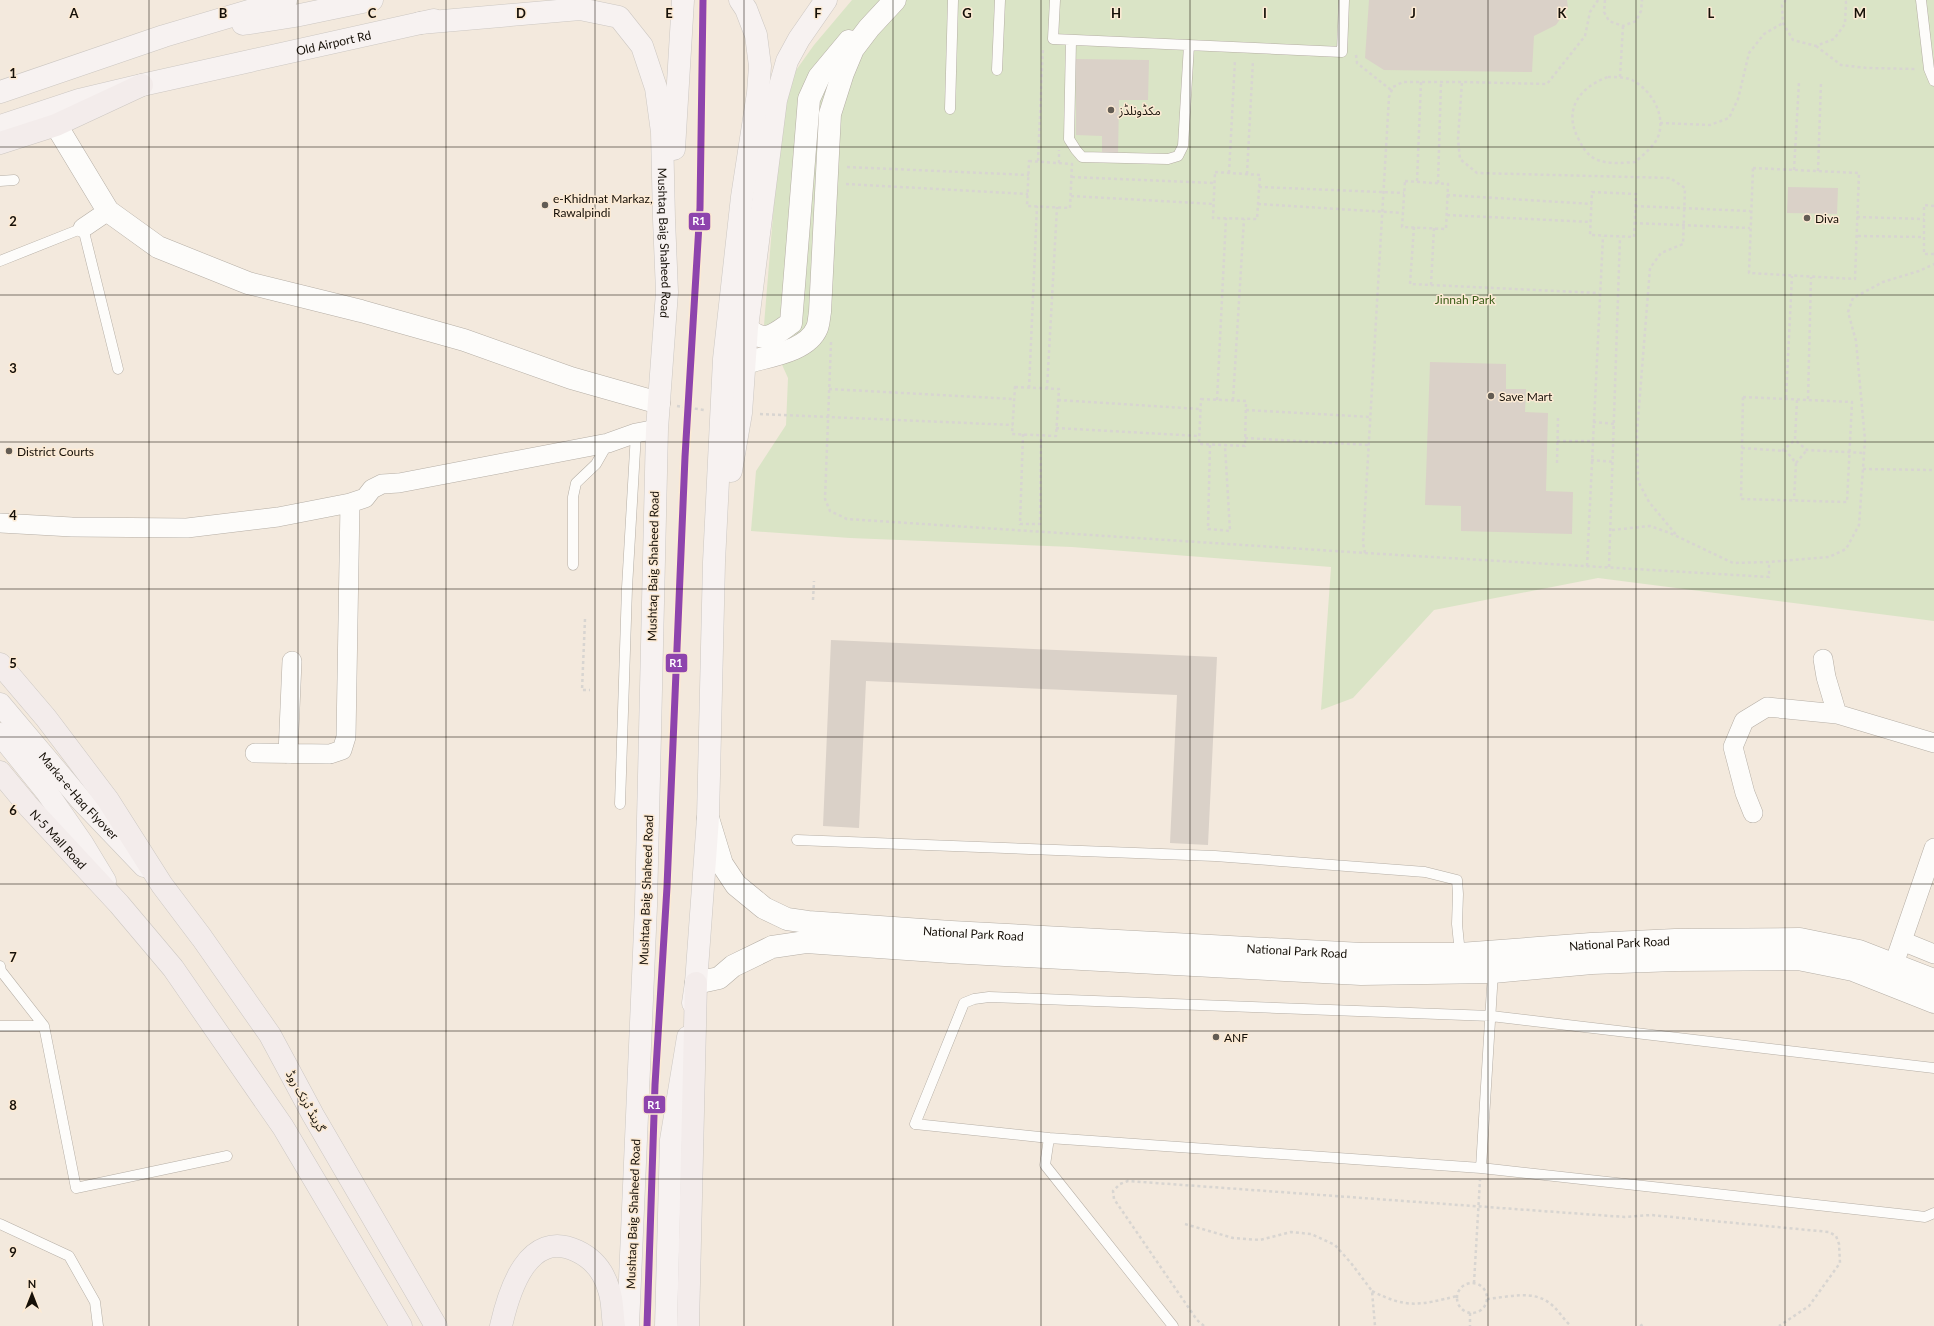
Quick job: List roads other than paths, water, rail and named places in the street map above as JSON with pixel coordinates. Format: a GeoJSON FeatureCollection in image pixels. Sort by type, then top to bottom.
{"type":"FeatureCollection","features":[{"type":"Feature","properties":{"kind":"highway"},"geometry":{"type":"LineString","coordinates":[[0,143],[56,125],[142,85]]}},
{"type":"Feature","properties":{"kind":"highway","name":"گرینڈ ٹرنک روڈ"},"geometry":{"type":"LineString","coordinates":[[0,664],[46,718],[108,800],[162,885],[202,938],[270,1035],[313,1115],[436,1326]]}},
{"type":"Feature","properties":{"kind":"highway","name":"N-5 Mall Road"},"geometry":{"type":"LineString","coordinates":[[0,772],[29,807],[119,904]]}},
{"type":"Feature","properties":{"kind":"highway"},"geometry":{"type":"LineString","coordinates":[[119,904],[173,968],[283,1127],[401,1326]]}},
{"type":"Feature","properties":{"kind":"highway"},"geometry":{"type":"LineString","coordinates":[[688,1326],[696,984]]}},
{"type":"Feature","properties":{"kind":"highway"},"geometry":{"type":"LineString","coordinates":[[501,1326],[510,1291],[525,1264],[538,1252],[551,1247],[568,1247],[592,1260],[601,1271],[610,1290],[614,1326]]}},
{"type":"Feature","properties":{"kind":"main road"},"geometry":{"type":"LineString","coordinates":[[0,92],[164,36],[291,8],[372,0]]}},
{"type":"Feature","properties":{"kind":"main road","name":"Old Airport Rd"},"geometry":{"type":"LineString","coordinates":[[0,126],[79,100],[526,0]]}},
{"type":"Feature","properties":{"kind":"main road"},"geometry":{"type":"LineString","coordinates":[[667,292],[683,0]]}},
{"type":"Feature","properties":{"kind":"main road"},"geometry":{"type":"LineString","coordinates":[[732,413],[724,358],[742,197],[758,93],[760,66],[756,35],[746,9],[740,0]]}},
{"type":"Feature","properties":{"kind":"main road"},"geometry":{"type":"LineString","coordinates":[[666,1326],[671,1140],[696,984],[708,818],[714,562],[732,413],[745,363],[747,328],[776,100],[787,61],[799,39],[826,0]]}},
{"type":"Feature","properties":{"kind":"main road","name":"Mushtaq Baig Shaheed Road"},"geometry":{"type":"LineString","coordinates":[[420,23],[580,8],[619,17],[642,46],[656,88],[662,132],[667,292],[659,403],[646,431],[646,906],[628,1326]]}},
{"type":"Feature","properties":{"kind":"main road","name":"Marka-e-Haq Flyover"},"geometry":{"type":"LineString","coordinates":[[0,704],[80,800],[162,885]]}},
{"type":"Feature","properties":{"kind":"main road","name":"Marka-e-Haq Flyover"},"geometry":{"type":"LineString","coordinates":[[0,734],[46,791],[82,843],[119,904]]}},
{"type":"Feature","properties":{"kind":"street"},"geometry":{"type":"LineString","coordinates":[[747,328],[755,336],[764,337],[774,335],[791,322],[809,99],[819,77],[862,25],[891,0]]}},
{"type":"Feature","properties":{"kind":"street"},"geometry":{"type":"LineString","coordinates":[[745,363],[791,350],[807,341],[817,328],[820,312],[830,114],[843,73],[853,49],[868,28],[895,0]]}},
{"type":"Feature","properties":{"kind":"street"},"geometry":{"type":"LineString","coordinates":[[56,125],[108,212],[158,247],[248,283],[361,311],[464,340],[571,378],[659,403]]}},
{"type":"Feature","properties":{"kind":"street"},"geometry":{"type":"LineString","coordinates":[[83,228],[108,212]]}},
{"type":"Feature","properties":{"kind":"street"},"geometry":{"type":"LineString","coordinates":[[0,523],[72,528],[187,528],[278,517],[350,503],[365,498],[372,489],[382,484],[399,483],[608,443],[646,431]]}},
{"type":"Feature","properties":{"kind":"street"},"geometry":{"type":"LineString","coordinates":[[255,753],[330,754],[342,750],[346,738],[350,503]]}},
{"type":"Feature","properties":{"kind":"street"},"geometry":{"type":"LineString","coordinates":[[1823,659],[1837,714]]}},
{"type":"Feature","properties":{"kind":"street"},"geometry":{"type":"LineString","coordinates":[[288,754],[292,661]]}},
{"type":"Feature","properties":{"kind":"street"},"geometry":{"type":"LineString","coordinates":[[1753,813],[1745,793],[1734,747],[1744,721],[1767,707],[1837,714],[1934,743]]}},
{"type":"Feature","properties":{"kind":"street","name":"National Park Road"},"geometry":{"type":"LineString","coordinates":[[708,818],[722,864],[736,884],[764,908],[787,919],[808,922],[951,932],[1362,954],[1460,954],[1591,944],[1675,940],[1800,939],[1859,951],[1934,980]]}},
{"type":"Feature","properties":{"kind":"street"},"geometry":{"type":"LineString","coordinates":[[1894,964],[1934,848]]}},
{"type":"Feature","properties":{"kind":"street"},"geometry":{"type":"LineString","coordinates":[[1902,941],[1934,954]]}},
{"type":"Feature","properties":{"kind":"street","name":"National Park Road"},"geometry":{"type":"LineString","coordinates":[[696,984],[719,978],[733,966],[772,948],[806,942],[950,952],[1361,974],[1494,972],[1592,963],[1676,960],[1798,959],[1854,970],[1934,1002]]}},
{"type":"Feature","properties":{"kind":"lane"},"geometry":{"type":"LineString","coordinates":[[950,109],[953,0]]}},
{"type":"Feature","properties":{"kind":"lane"},"geometry":{"type":"LineString","coordinates":[[997,70],[1000,0]]}},
{"type":"Feature","properties":{"kind":"lane"},"geometry":{"type":"LineString","coordinates":[[1055,0],[1053,39],[1342,52],[1344,0]]}},
{"type":"Feature","properties":{"kind":"lane"},"geometry":{"type":"LineString","coordinates":[[1920,0],[1930,69],[1934,80]]}},
{"type":"Feature","properties":{"kind":"lane"},"geometry":{"type":"LineString","coordinates":[[1071,41],[1070,139],[1076,150],[1082,157],[1168,160],[1178,156],[1183,146],[1188,45]]}},
{"type":"Feature","properties":{"kind":"lane"},"geometry":{"type":"LineString","coordinates":[[0,181],[14,180]]}},
{"type":"Feature","properties":{"kind":"lane"},"geometry":{"type":"LineString","coordinates":[[0,262],[83,228],[118,369]]}},
{"type":"Feature","properties":{"kind":"lane"},"geometry":{"type":"LineString","coordinates":[[620,804],[627,588],[646,431]]}},
{"type":"Feature","properties":{"kind":"lane"},"geometry":{"type":"LineString","coordinates":[[574,565],[574,497],[576,483],[596,464],[608,443]]}},
{"type":"Feature","properties":{"kind":"lane"},"geometry":{"type":"LineString","coordinates":[[797,840],[1215,856],[1425,872],[1457,880],[1457,924],[1460,954]]}},
{"type":"Feature","properties":{"kind":"lane"},"geometry":{"type":"LineString","coordinates":[[0,970],[44,1026],[76,1188],[227,1156]]}},
{"type":"Feature","properties":{"kind":"lane"},"geometry":{"type":"LineString","coordinates":[[1481,1168],[1494,972]]}},
{"type":"Feature","properties":{"kind":"lane"},"geometry":{"type":"LineString","coordinates":[[1934,1068],[1491,1016],[988,997],[974,999],[964,1003],[915,1124],[1048,1138],[1481,1168],[1924,1217],[1934,1213]]}},
{"type":"Feature","properties":{"kind":"lane"},"geometry":{"type":"LineString","coordinates":[[0,1026],[44,1026]]}},
{"type":"Feature","properties":{"kind":"lane"},"geometry":{"type":"LineString","coordinates":[[1048,1138],[1046,1165],[1173,1326]]}},
{"type":"Feature","properties":{"kind":"lane"},"geometry":{"type":"LineString","coordinates":[[0,1224],[68,1256],[95,1302],[98,1326]]}},
{"type":"Feature","properties":{"kind":"place","name":"مکڈونلڈز"},"geometry":{"type":"Point","coordinates":[1111,110]}},
{"type":"Feature","properties":{"kind":"place","name":"e-Khidmat Markaz, Rawalpindi"},"geometry":{"type":"Point","coordinates":[545,205]}},
{"type":"Feature","properties":{"kind":"place","name":"Diva"},"geometry":{"type":"Point","coordinates":[1807,218]}},
{"type":"Feature","properties":{"kind":"place","name":"Save Mart"},"geometry":{"type":"Point","coordinates":[1491,396]}},
{"type":"Feature","properties":{"kind":"place","name":"District Courts"},"geometry":{"type":"Point","coordinates":[9,451]}},
{"type":"Feature","properties":{"kind":"place","name":"ANF"},"geometry":{"type":"Point","coordinates":[1216,1037]}},
{"type":"Feature","properties":{"kind":"park label","name":"Jinnah Park"},"geometry":{"type":"Point","coordinates":[1465,299]}}]}
